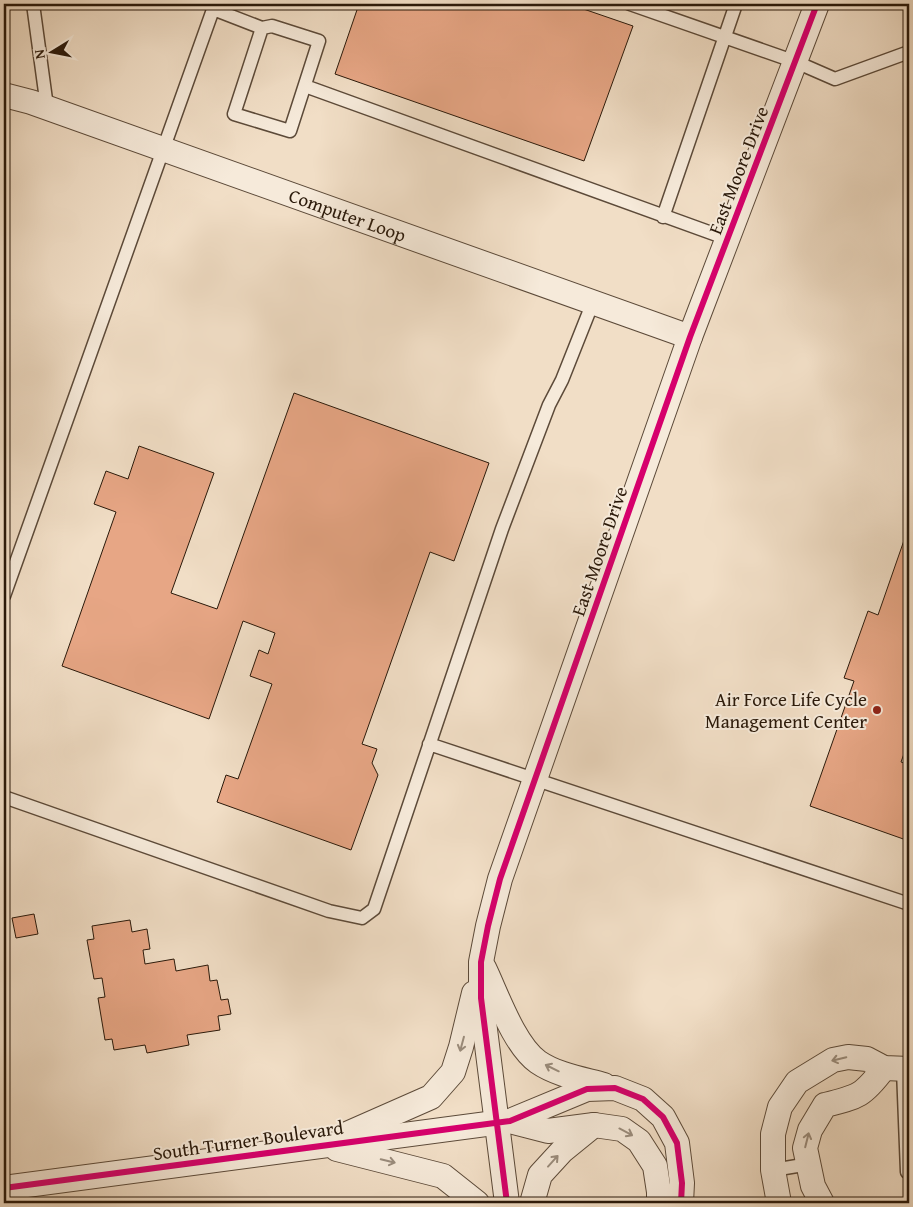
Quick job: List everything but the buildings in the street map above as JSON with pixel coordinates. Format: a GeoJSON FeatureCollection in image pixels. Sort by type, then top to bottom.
{"type":"FeatureCollection","features":[{"type":"Feature","properties":{"kind":"street","name":"East Moore Drive"},"geometry":{"type":"LineString","coordinates":[[507,1203],[503,1122],[481,998],[482,962],[488,926],[500,879],[690,337],[817,4]]}},
{"type":"Feature","properties":{"kind":"street","name":"Computer Loop"},"geometry":{"type":"LineString","coordinates":[[4,95],[47,107],[690,337]]}},
{"type":"Feature","properties":{"kind":"street"},"geometry":{"type":"LineString","coordinates":[[482,962],[517,1038],[537,1061],[557,1071],[615,1088],[642,1099],[663,1117],[678,1143],[682,1183],[681,1203]]}},
{"type":"Feature","properties":{"kind":"street"},"geometry":{"type":"LineString","coordinates":[[323,1145],[431,1097],[437,1091],[453,1072],[482,962]]}},
{"type":"Feature","properties":{"kind":"street"},"geometry":{"type":"LineString","coordinates":[[779,1203],[773,1170],[773,1134],[780,1107],[797,1082],[832,1060],[848,1057],[867,1059],[899,1069]]}},
{"type":"Feature","properties":{"kind":"street"},"geometry":{"type":"LineString","coordinates":[[822,1203],[813,1186],[805,1148],[810,1130],[825,1105],[854,1098],[899,1069]]}},
{"type":"Feature","properties":{"kind":"street"},"geometry":{"type":"LineString","coordinates":[[503,1122],[587,1089],[615,1088]]}},
{"type":"Feature","properties":{"kind":"street"},"geometry":{"type":"LineString","coordinates":[[503,1122],[548,1131],[594,1125],[622,1129],[640,1141],[655,1166],[659,1203]]}},
{"type":"Feature","properties":{"kind":"street","name":"South Turner Boulevard"},"geometry":{"type":"LineString","coordinates":[[4,1188],[503,1122]]}},
{"type":"Feature","properties":{"kind":"street"},"geometry":{"type":"LineString","coordinates":[[532,1203],[540,1175],[562,1151],[594,1125]]}},
{"type":"Feature","properties":{"kind":"street"},"geometry":{"type":"LineString","coordinates":[[323,1145],[443,1176],[477,1203]]}},
{"type":"Feature","properties":{"kind":"lane"},"geometry":{"type":"LineString","coordinates":[[33,4],[47,107]]}},
{"type":"Feature","properties":{"kind":"lane"},"geometry":{"type":"LineString","coordinates":[[630,4],[796,62],[835,78],[909,52]]}},
{"type":"Feature","properties":{"kind":"lane"},"geometry":{"type":"LineString","coordinates":[[663,217],[736,4]]}},
{"type":"Feature","properties":{"kind":"lane"},"geometry":{"type":"LineString","coordinates":[[4,596],[214,6],[262,28],[272,26],[319,41],[290,131],[234,114],[262,28]]}},
{"type":"Feature","properties":{"kind":"lane"},"geometry":{"type":"LineString","coordinates":[[305,86],[728,239]]}},
{"type":"Feature","properties":{"kind":"lane"},"geometry":{"type":"LineString","coordinates":[[4,797],[329,912],[362,918],[374,909],[502,529],[549,405],[562,380],[592,302]]}},
{"type":"Feature","properties":{"kind":"lane"},"geometry":{"type":"LineString","coordinates":[[430,744],[909,904]]}},
{"type":"Feature","properties":{"kind":"lane"},"geometry":{"type":"LineString","coordinates":[[899,1069],[907,1172],[909,1172]]}},
{"type":"Feature","properties":{"kind":"lane"},"geometry":{"type":"LineString","coordinates":[[773,1170],[808,1164]]}},
{"type":"Feature","properties":{"kind":"cycle path"},"geometry":{"type":"LineString","coordinates":[[507,1203],[481,998],[481,962],[500,879],[690,337],[817,4]]}},
{"type":"Feature","properties":{"kind":"cycle path"},"geometry":{"type":"LineString","coordinates":[[4,1188],[510,1121],[587,1089],[615,1088],[643,1099],[663,1117],[677,1143],[682,1183],[681,1203]]}},
{"type":"Feature","properties":{"kind":"place","name":"Air Force Life Cycle Management Center"},"geometry":{"type":"Point","coordinates":[877,710]}}]}
